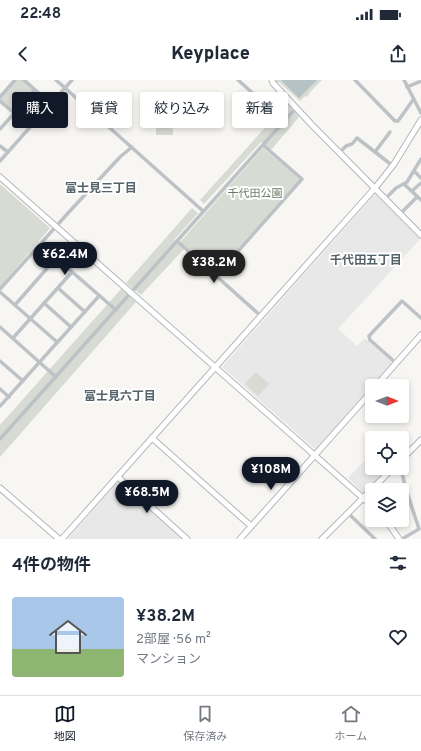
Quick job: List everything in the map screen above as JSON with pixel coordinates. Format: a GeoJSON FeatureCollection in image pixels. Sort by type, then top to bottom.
{"type":"FeatureCollection","features":[{"type":"Feature","properties":{"kind":"street"},"geometry":{"type":"LineString","coordinates":[[0,97],[15,80]]}},
{"type":"Feature","properties":{"kind":"street"},"geometry":{"type":"LineString","coordinates":[[24,80],[35,90]]}},
{"type":"Feature","properties":{"kind":"street"},"geometry":{"type":"LineString","coordinates":[[56,80],[203,211]]}},
{"type":"Feature","properties":{"kind":"street"},"geometry":{"type":"LineString","coordinates":[[61,92],[72,80]]}},
{"type":"Feature","properties":{"kind":"street"},"geometry":{"type":"LineString","coordinates":[[238,80],[251,92]]}},
{"type":"Feature","properties":{"kind":"street"},"geometry":{"type":"LineString","coordinates":[[272,80],[272,83],[339,153],[420,232]]}},
{"type":"Feature","properties":{"kind":"street"},"geometry":{"type":"LineString","coordinates":[[355,80],[395,121],[398,121],[414,100]]}},
{"type":"Feature","properties":{"kind":"street"},"geometry":{"type":"LineString","coordinates":[[404,80],[421,113]]}},
{"type":"Feature","properties":{"kind":"street"},"geometry":{"type":"LineString","coordinates":[[408,87],[421,81]]}},
{"type":"Feature","properties":{"kind":"street"},"geometry":{"type":"LineString","coordinates":[[0,101],[12,111]]}},
{"type":"Feature","properties":{"kind":"street"},"geometry":{"type":"LineString","coordinates":[[288,117],[296,108]]}},
{"type":"Feature","properties":{"kind":"street"},"geometry":{"type":"LineString","coordinates":[[0,129],[12,115]]}},
{"type":"Feature","properties":{"kind":"street"},"geometry":{"type":"LineString","coordinates":[[62,539],[375,188],[393,166],[421,121]]}},
{"type":"Feature","properties":{"kind":"street"},"geometry":{"type":"LineString","coordinates":[[0,161],[29,128]]}},
{"type":"Feature","properties":{"kind":"street"},"geometry":{"type":"LineString","coordinates":[[0,439],[278,128]]}},
{"type":"Feature","properties":{"kind":"street"},"geometry":{"type":"LineString","coordinates":[[376,152],[390,132]]}},
{"type":"Feature","properties":{"kind":"street"},"geometry":{"type":"LineString","coordinates":[[339,153],[346,146],[352,144],[357,138],[393,166]]}},
{"type":"Feature","properties":{"kind":"street"},"geometry":{"type":"LineString","coordinates":[[216,276],[302,179],[263,145]]}},
{"type":"Feature","properties":{"kind":"street"},"geometry":{"type":"LineString","coordinates":[[0,146],[8,152]]}},
{"type":"Feature","properties":{"kind":"street"},"geometry":{"type":"LineString","coordinates":[[57,342],[0,291],[56,226],[120,157],[132,147]]}},
{"type":"Feature","properties":{"kind":"street"},"geometry":{"type":"LineString","coordinates":[[385,199],[396,188],[404,184],[421,159]]}},
{"type":"Feature","properties":{"kind":"street"},"geometry":{"type":"LineString","coordinates":[[414,171],[421,178]]}},
{"type":"Feature","properties":{"kind":"street"},"geometry":{"type":"LineString","coordinates":[[0,177],[363,498]]}},
{"type":"Feature","properties":{"kind":"street"},"geometry":{"type":"LineString","coordinates":[[412,191],[421,183]]}},
{"type":"Feature","properties":{"kind":"street"},"geometry":{"type":"LineString","coordinates":[[404,184],[421,200]]}},
{"type":"Feature","properties":{"kind":"street"},"geometry":{"type":"LineString","coordinates":[[400,214],[417,197]]}},
{"type":"Feature","properties":{"kind":"street"},"geometry":{"type":"LineString","coordinates":[[177,241],[261,316]]}},
{"type":"Feature","properties":{"kind":"street"},"geometry":{"type":"LineString","coordinates":[[40,244],[116,310]]}},
{"type":"Feature","properties":{"kind":"street"},"geometry":{"type":"LineString","coordinates":[[14,305],[56,258]]}},
{"type":"Feature","properties":{"kind":"street"},"geometry":{"type":"LineString","coordinates":[[13,338],[72,272]]}},
{"type":"Feature","properties":{"kind":"street"},"geometry":{"type":"LineString","coordinates":[[58,288],[85,312]]}},
{"type":"Feature","properties":{"kind":"street"},"geometry":{"type":"LineString","coordinates":[[0,406],[99,296]]}},
{"type":"Feature","properties":{"kind":"street"},"geometry":{"type":"LineString","coordinates":[[396,364],[370,340],[369,336],[402,301],[421,318]]}},
{"type":"Feature","properties":{"kind":"street"},"geometry":{"type":"LineString","coordinates":[[44,303],[71,327]]}},
{"type":"Feature","properties":{"kind":"street"},"geometry":{"type":"LineString","coordinates":[[0,327],[56,377]]}},
{"type":"Feature","properties":{"kind":"street"},"geometry":{"type":"LineString","coordinates":[[382,379],[421,335]]}},
{"type":"Feature","properties":{"kind":"street"},"geometry":{"type":"LineString","coordinates":[[0,361],[23,381]]}},
{"type":"Feature","properties":{"kind":"street"},"geometry":{"type":"LineString","coordinates":[[0,389],[9,397]]}},
{"type":"Feature","properties":{"kind":"street"},"geometry":{"type":"LineString","coordinates":[[240,539],[365,399]]}},
{"type":"Feature","properties":{"kind":"street"},"geometry":{"type":"LineString","coordinates":[[152,438],[251,526]]}},
{"type":"Feature","properties":{"kind":"street"},"geometry":{"type":"LineString","coordinates":[[409,452],[421,440]]}},
{"type":"Feature","properties":{"kind":"street"},"geometry":{"type":"LineString","coordinates":[[322,539],[386,475]]}},
{"type":"Feature","properties":{"kind":"street"},"geometry":{"type":"LineString","coordinates":[[391,527],[400,539],[420,528],[404,486],[402,475]]}},
{"type":"Feature","properties":{"kind":"street"},"geometry":{"type":"LineString","coordinates":[[118,476],[187,539]]}},
{"type":"Feature","properties":{"kind":"street"},"geometry":{"type":"LineString","coordinates":[[0,488],[59,539]]}},
{"type":"Feature","properties":{"kind":"street"},"geometry":{"type":"LineString","coordinates":[[348,513],[374,539]]}},
{"type":"Feature","properties":{"kind":"shaded area"},"geometry":{"type":"Polygon","coordinates":[[[281,80],[317,80],[299,98],[281,80]]]}},
{"type":"Feature","properties":{"kind":"shaded area"},"geometry":{"type":"Polygon","coordinates":[[[375,194],[420,239],[338,329],[357,346],[365,338],[393,363],[379,379],[365,379],[365,395],[316,450],[222,367],[375,194]]]}},
{"type":"Feature","properties":{"kind":"shaded area"},"geometry":{"type":"Polygon","coordinates":[[[365,460],[365,475],[383,475],[375,483],[365,483],[364,494],[348,478],[365,460]]]}},
{"type":"Feature","properties":{"kind":"shaded area"},"geometry":{"type":"Polygon","coordinates":[[[118,482],[183,539],[68,539],[118,482]]]}},
{"type":"Feature","properties":{"kind":"green space"},"geometry":{"type":"Polygon","coordinates":[[[15,80],[24,80],[35,90],[33,92],[12,92],[12,111],[0,101],[0,97],[15,80]]]}},
{"type":"Feature","properties":{"kind":"green space"},"geometry":{"type":"Polygon","coordinates":[[[274,80],[322,80],[307,97],[305,96],[300,101],[279,82],[277,84],[274,80]]]}},
{"type":"Feature","properties":{"kind":"green space"},"geometry":{"type":"Polygon","coordinates":[[[288,102],[299,117],[271,150],[261,142],[204,204],[200,200],[265,128],[288,128],[288,102]]]}},
{"type":"Feature","properties":{"kind":"green space"},"geometry":{"type":"Polygon","coordinates":[[[156,128],[173,128],[173,135],[156,135],[156,128]]]}},
{"type":"Feature","properties":{"kind":"green space","name":"千代田公園"},"geometry":{"type":"Polygon","coordinates":[[[263,148],[300,179],[216,273],[180,242],[263,148]]]}},
{"type":"Feature","properties":{"kind":"green space"},"geometry":{"type":"Polygon","coordinates":[[[0,184],[50,228],[0,287],[0,184]]]}},
{"type":"Feature","properties":{"kind":"green space"},"geometry":{"type":"Polygon","coordinates":[[[192,208],[198,213],[174,240],[184,249],[141,295],[126,283],[192,208]]]}},
{"type":"Feature","properties":{"kind":"green space"},"geometry":{"type":"Polygon","coordinates":[[[121,289],[136,302],[0,457],[0,425],[121,289]]]}},
{"type":"Feature","properties":{"kind":"green space"},"geometry":{"type":"Polygon","coordinates":[[[256,372],[269,384],[258,396],[245,384],[256,372]]]}},
{"type":"Feature","properties":{"kind":"district","name":"富士見三丁目"},"geometry":{"type":"Point","coordinates":[101,189]}},
{"type":"Feature","properties":{"kind":"district","name":"千代田五丁目"},"geometry":{"type":"Point","coordinates":[366,261]}},
{"type":"Feature","properties":{"kind":"district","name":"富士見六丁目"},"geometry":{"type":"Point","coordinates":[120,397]}}]}
